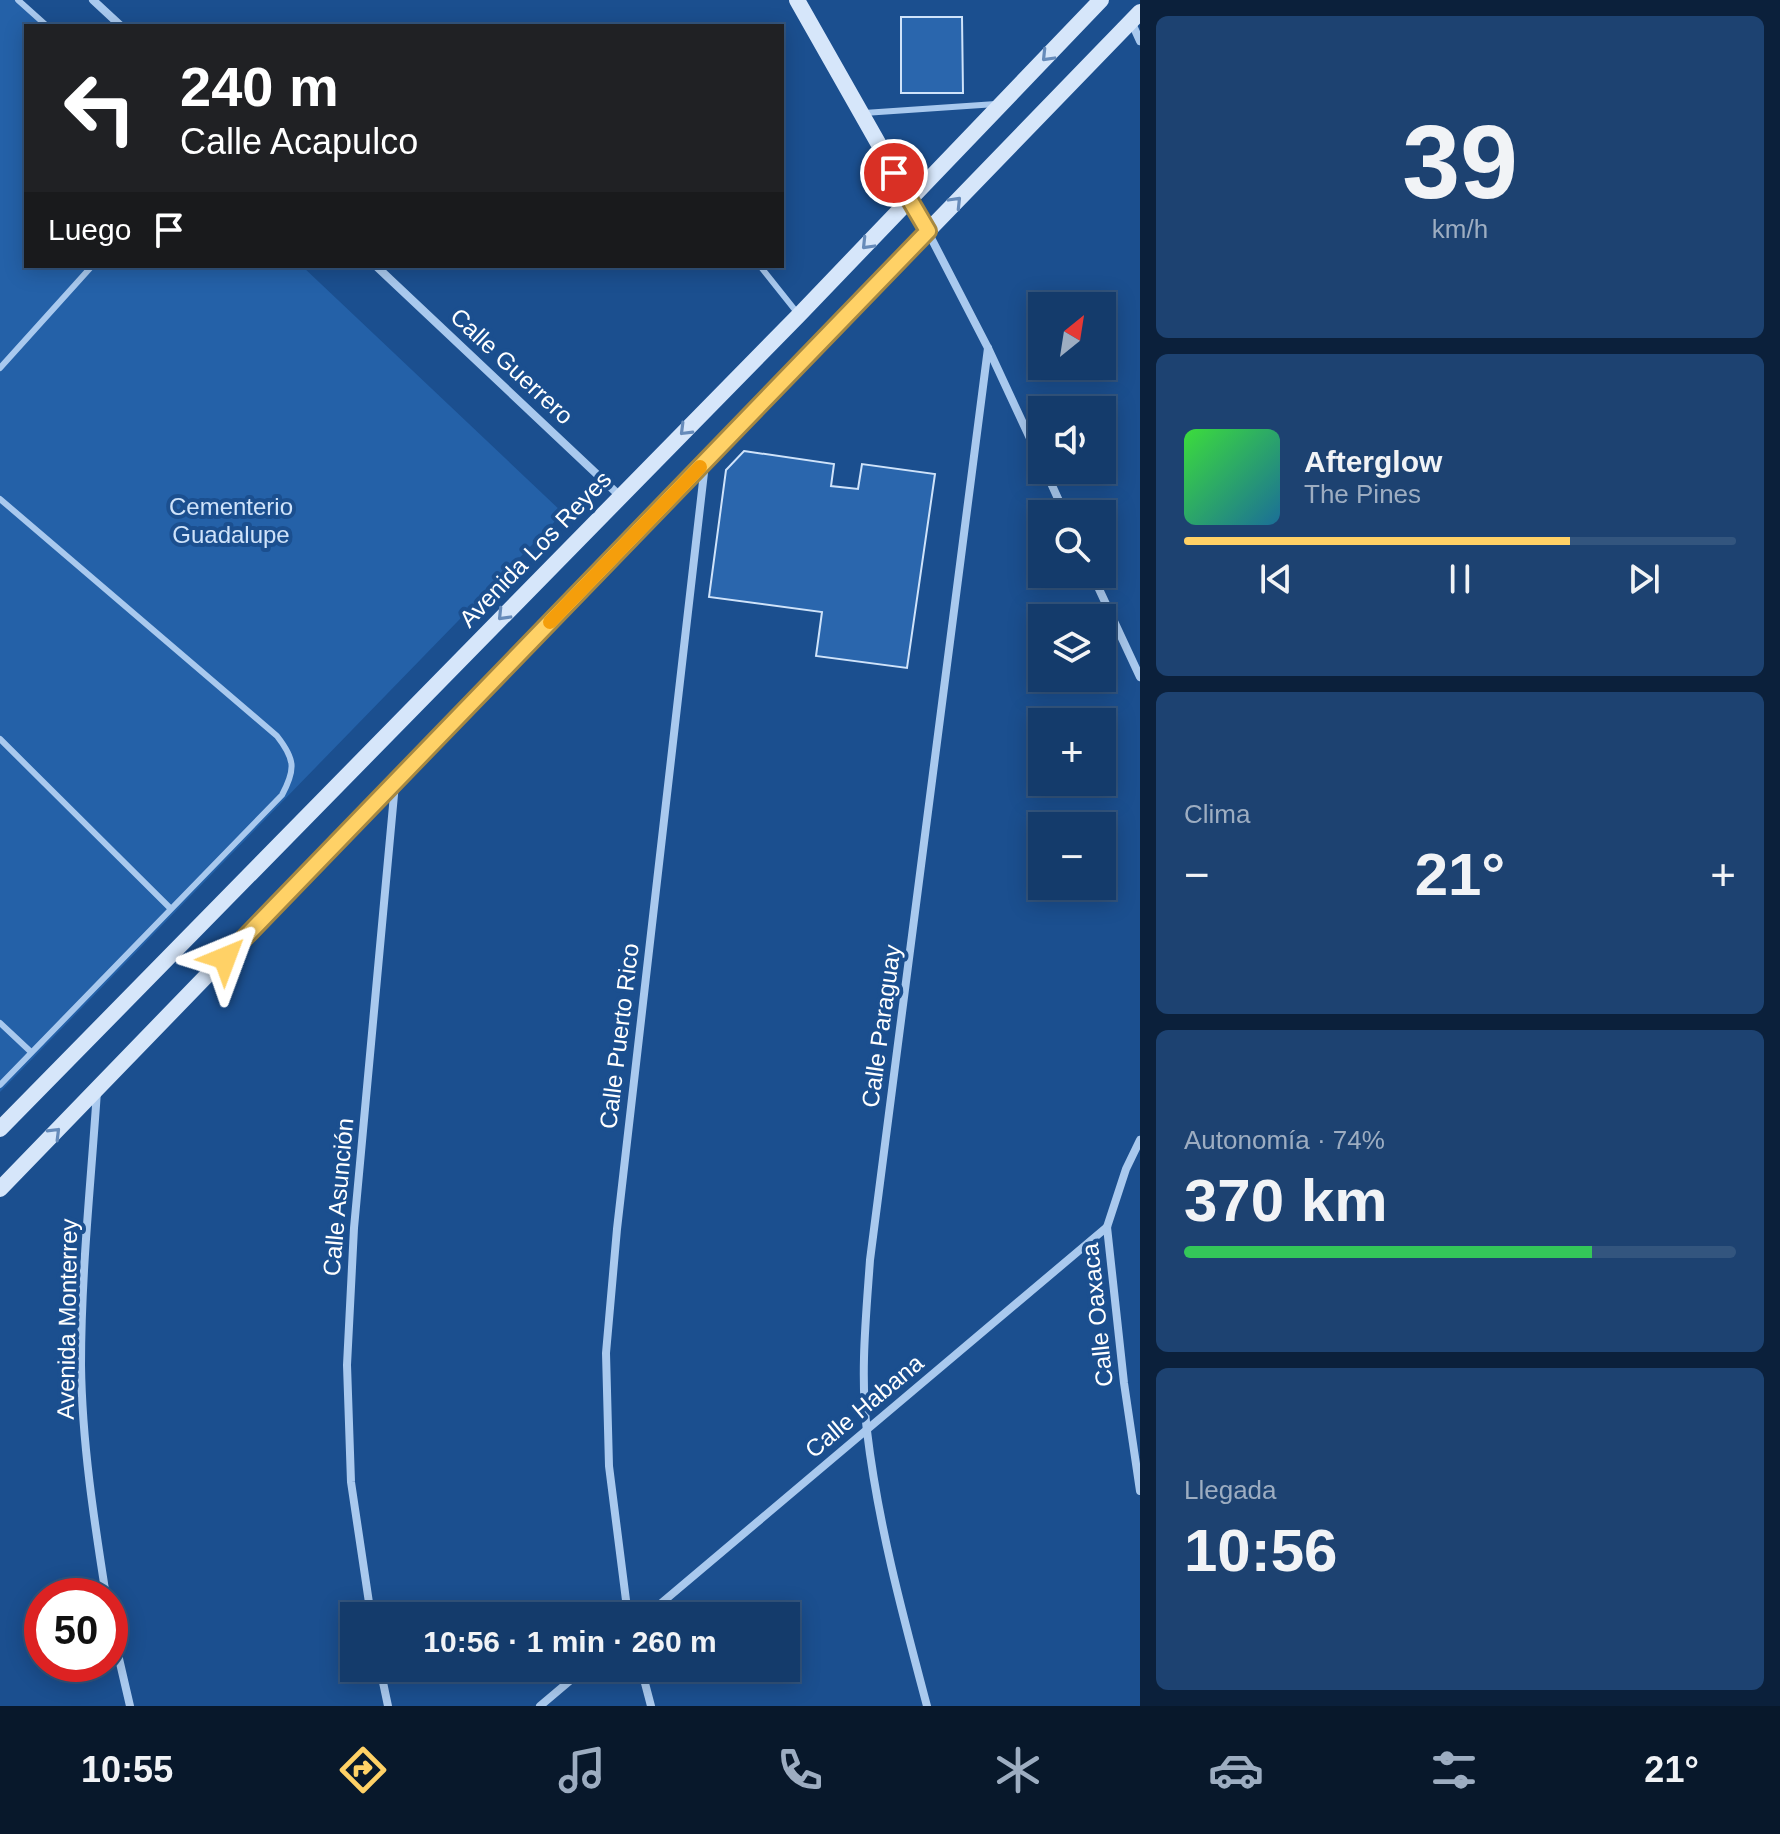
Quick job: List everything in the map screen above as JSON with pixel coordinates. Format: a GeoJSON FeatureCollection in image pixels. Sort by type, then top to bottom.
{"type":"FeatureCollection","features":[{"type":"Feature","properties":{"kind":"main road"},"geometry":{"type":"LineString","coordinates":[[797,0],[928,231]]}},
{"type":"Feature","properties":{"kind":"main road","name":"Avenida Los Reyes"},"geometry":{"type":"LineString","coordinates":[[0,1129],[799,315],[1101,0]]}},
{"type":"Feature","properties":{"kind":"main road"},"geometry":{"type":"LineString","coordinates":[[0,1189],[1135,16]]}},
{"type":"Feature","properties":{"kind":"street"},"geometry":{"type":"LineString","coordinates":[[93,0],[119,24]]}},
{"type":"Feature","properties":{"kind":"street"},"geometry":{"type":"LineString","coordinates":[[1135,16],[1140,41]]}},
{"type":"Feature","properties":{"kind":"street"},"geometry":{"type":"LineString","coordinates":[[928,231],[1028,434]]}},
{"type":"Feature","properties":{"kind":"street","name":"Calle Guerrero"},"geometry":{"type":"LineString","coordinates":[[378,268],[620,496]]}},
{"type":"Feature","properties":{"kind":"street","name":"Calle Paraguay"},"geometry":{"type":"LineString","coordinates":[[927,1706],[891,1570],[867,1430],[864,1338],[870,1260],[988,348]]}},
{"type":"Feature","properties":{"kind":"street","name":"Calle Puerto Rico"},"geometry":{"type":"LineString","coordinates":[[626,1602],[609,1466],[606,1353],[617,1229],[706,461]]}},
{"type":"Feature","properties":{"kind":"street"},"geometry":{"type":"LineString","coordinates":[[1099,588],[1140,677]]}},
{"type":"Feature","properties":{"kind":"street","name":"Calle Asunción"},"geometry":{"type":"LineString","coordinates":[[369,1602],[351,1482],[347,1365],[354,1228],[396,782]]}},
{"type":"Feature","properties":{"kind":"street","name":"Avenida Monterrey"},"geometry":{"type":"LineString","coordinates":[[97,1090],[81,1367],[94,1520],[103,1578]]}},
{"type":"Feature","properties":{"kind":"street","name":"Calle Oaxaca"},"geometry":{"type":"LineString","coordinates":[[1140,1140],[1126,1169],[1107,1227],[1124,1383],[1140,1491]]}},
{"type":"Feature","properties":{"kind":"street","name":"Calle Habana"},"geometry":{"type":"LineString","coordinates":[[663,1602],[1107,1227]]}},
{"type":"Feature","properties":{"kind":"street"},"geometry":{"type":"LineString","coordinates":[[124,1682],[130,1706]]}},
{"type":"Feature","properties":{"kind":"street"},"geometry":{"type":"LineString","coordinates":[[383,1682],[388,1706]]}},
{"type":"Feature","properties":{"kind":"street"},"geometry":{"type":"LineString","coordinates":[[540,1706],[568,1682]]}},
{"type":"Feature","properties":{"kind":"street"},"geometry":{"type":"LineString","coordinates":[[645,1682],[651,1706]]}},
{"type":"Feature","properties":{"kind":"lane"},"geometry":{"type":"LineString","coordinates":[[18,0],[45,24]]}},
{"type":"Feature","properties":{"kind":"lane"},"geometry":{"type":"LineString","coordinates":[[860,113],[1002,104]]}},
{"type":"Feature","properties":{"kind":"lane"},"geometry":{"type":"LineString","coordinates":[[0,368],[90,268]]}},
{"type":"Feature","properties":{"kind":"lane"},"geometry":{"type":"LineString","coordinates":[[762,268],[799,315]]}},
{"type":"Feature","properties":{"kind":"lane"},"geometry":{"type":"LineString","coordinates":[[0,499],[277,736],[289,751],[293,763],[291,779],[282,795],[0,1085]]}},
{"type":"Feature","properties":{"kind":"lane"},"geometry":{"type":"LineString","coordinates":[[0,739],[170,908]]}},
{"type":"Feature","properties":{"kind":"lane"},"geometry":{"type":"LineString","coordinates":[[0,1023],[31,1052]]}},
{"type":"Feature","properties":{"kind":"green space","name":"Cementerio Guadalupe"},"geometry":{"type":"Polygon","coordinates":[[[0,0],[20,0],[45,24],[24,24],[24,268],[304,268],[563,513],[0,1092],[0,0]]]}},
{"type":"Feature","properties":{"kind":"building"},"geometry":{"type":"Polygon","coordinates":[[[901,17],[962,17],[963,93],[901,93],[901,17]]]}},
{"type":"Feature","properties":{"kind":"building"},"geometry":{"type":"Polygon","coordinates":[[[744,451],[834,464],[831,486],[858,489],[862,464],[935,474],[907,668],[816,656],[822,612],[709,597],[726,470],[744,451]]]}},
{"type":"Feature","properties":{"kind":"slow traffic"},"geometry":{"type":"LineString","coordinates":[[550,622],[700,467]]}},
{"type":"Feature","properties":{"kind":"route"},"geometry":{"type":"LineString","coordinates":[[225,958],[928,231],[894,173]]}}]}
